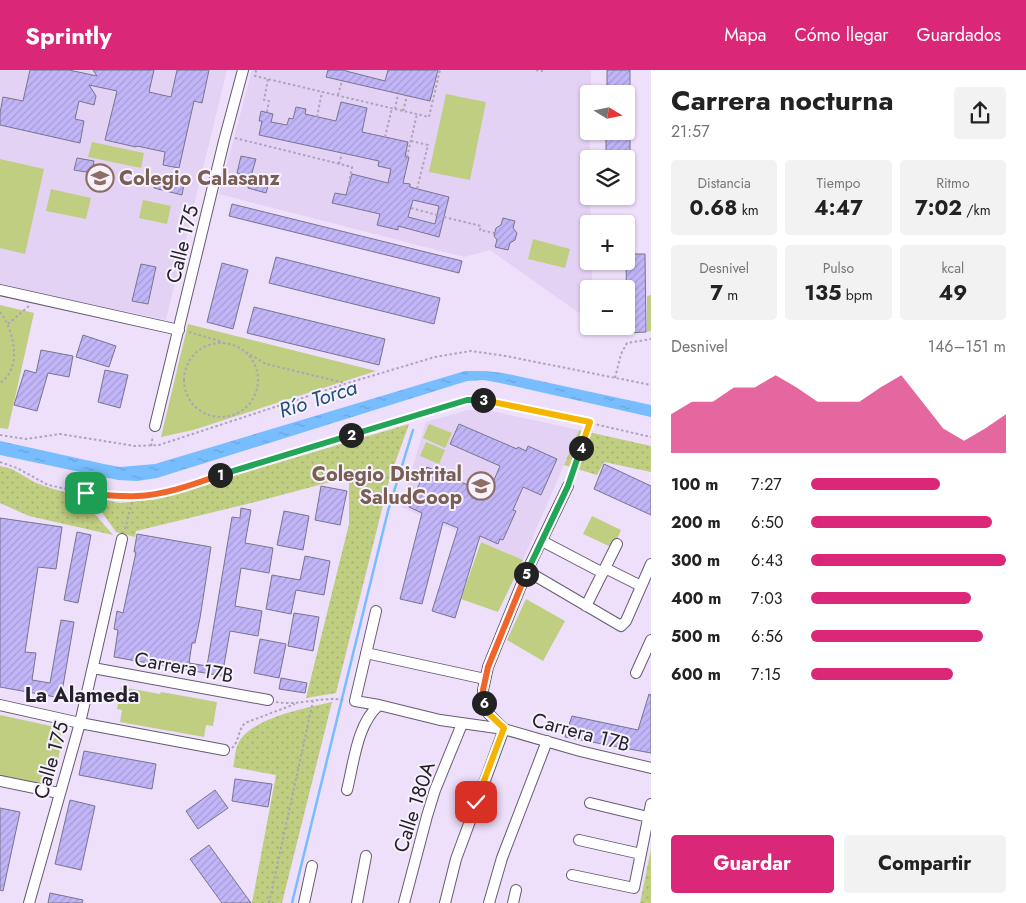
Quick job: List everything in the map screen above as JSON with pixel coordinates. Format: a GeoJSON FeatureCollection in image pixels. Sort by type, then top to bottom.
{"type":"FeatureCollection","features":[{"type":"Feature","properties":{"kind":"street","name":"Calle 175"},"geometry":{"type":"LineString","coordinates":[[155,426],[243,70]]}},
{"type":"Feature","properties":{"kind":"street"},"geometry":{"type":"LineString","coordinates":[[0,290],[179,330]]}},
{"type":"Feature","properties":{"kind":"street"},"geometry":{"type":"LineString","coordinates":[[445,903],[456,859],[504,728],[488,713],[484,702],[483,690],[485,679],[527,571],[568,486]]}},
{"type":"Feature","properties":{"kind":"street","name":"Calle 175"},"geometry":{"type":"LineString","coordinates":[[29,903],[80,723],[122,539]]}},
{"type":"Feature","properties":{"kind":"street"},"geometry":{"type":"LineString","coordinates":[[542,541],[604,571],[641,586]]}},
{"type":"Feature","properties":{"kind":"street"},"geometry":{"type":"LineString","coordinates":[[586,606],[617,544]]}},
{"type":"Feature","properties":{"kind":"street"},"geometry":{"type":"LineString","coordinates":[[527,571],[621,626],[626,621],[651,564]]}},
{"type":"Feature","properties":{"kind":"street"},"geometry":{"type":"LineString","coordinates":[[351,701],[366,653],[376,611]]}},
{"type":"Feature","properties":{"kind":"street"},"geometry":{"type":"LineString","coordinates":[[636,673],[651,640]]}},
{"type":"Feature","properties":{"kind":"street"},"geometry":{"type":"LineString","coordinates":[[366,653],[485,679]]}},
{"type":"Feature","properties":{"kind":"street","name":"Carrera 17B"},"geometry":{"type":"LineString","coordinates":[[93,668],[268,700]]}},
{"type":"Feature","properties":{"kind":"street","name":"Carrera 17B"},"geometry":{"type":"LineString","coordinates":[[351,701],[379,705],[462,724],[504,728],[580,751],[651,768]]}},
{"type":"Feature","properties":{"kind":"street"},"geometry":{"type":"LineString","coordinates":[[347,790],[362,729],[366,719],[379,705]]}},
{"type":"Feature","properties":{"kind":"street"},"geometry":{"type":"LineString","coordinates":[[0,706],[224,750]]}},
{"type":"Feature","properties":{"kind":"street","name":"Calle 180A"},"geometry":{"type":"LineString","coordinates":[[404,903],[426,816],[462,724]]}},
{"type":"Feature","properties":{"kind":"street"},"geometry":{"type":"LineString","coordinates":[[489,903],[499,867],[547,741]]}},
{"type":"Feature","properties":{"kind":"street"},"geometry":{"type":"LineString","coordinates":[[0,782],[59,793]]}},
{"type":"Feature","properties":{"kind":"street"},"geometry":{"type":"LineString","coordinates":[[590,803],[648,817]]}},
{"type":"Feature","properties":{"kind":"street"},"geometry":{"type":"LineString","coordinates":[[572,875],[634,888],[651,804]]}},
{"type":"Feature","properties":{"kind":"street"},"geometry":{"type":"LineString","coordinates":[[579,840],[641,854]]}},
{"type":"Feature","properties":{"kind":"street"},"geometry":{"type":"LineString","coordinates":[[357,903],[366,856]]}},
{"type":"Feature","properties":{"kind":"street"},"geometry":{"type":"LineString","coordinates":[[304,903],[312,866]]}},
{"type":"Feature","properties":{"kind":"street"},"geometry":{"type":"LineString","coordinates":[[513,903],[516,890]]}},
{"type":"Feature","properties":{"kind":"path"},"geometry":{"type":"LineString","coordinates":[[256,70],[255,76],[429,117],[440,70]]}},
{"type":"Feature","properties":{"kind":"path"},"geometry":{"type":"LineString","coordinates":[[536,70],[542,70]]}},
{"type":"Feature","properties":{"kind":"path"},"geometry":{"type":"LineString","coordinates":[[267,112],[269,102],[264,100],[268,79]]}},
{"type":"Feature","properties":{"kind":"path"},"geometry":{"type":"LineString","coordinates":[[338,96],[342,81]]}},
{"type":"Feature","properties":{"kind":"path"},"geometry":{"type":"LineString","coordinates":[[317,117],[322,92]]}},
{"type":"Feature","properties":{"kind":"path"},"geometry":{"type":"LineString","coordinates":[[384,137],[398,94]]}},
{"type":"Feature","properties":{"kind":"path"},"geometry":{"type":"LineString","coordinates":[[403,111],[407,96]]}},
{"type":"Feature","properties":{"kind":"path"},"geometry":{"type":"LineString","coordinates":[[407,157],[417,114]]}},
{"type":"Feature","properties":{"kind":"path"},"geometry":{"type":"LineString","coordinates":[[226,135],[352,167],[348,188]]}},
{"type":"Feature","properties":{"kind":"path"},"geometry":{"type":"LineString","coordinates":[[411,141],[428,145],[417,189]]}},
{"type":"Feature","properties":{"kind":"path"},"geometry":{"type":"LineString","coordinates":[[339,164],[342,153]]}},
{"type":"Feature","properties":{"kind":"path"},"geometry":{"type":"LineString","coordinates":[[411,208],[437,215]]}},
{"type":"Feature","properties":{"kind":"path"},"geometry":{"type":"LineString","coordinates":[[444,217],[481,226],[480,230],[494,233]]}},
{"type":"Feature","properties":{"kind":"path"},"geometry":{"type":"LineString","coordinates":[[7,324],[39,298]]}},
{"type":"Feature","properties":{"kind":"path"},"geometry":{"type":"LineString","coordinates":[[0,312],[13,341],[12,368],[6,380],[0,383]]}},
{"type":"Feature","properties":{"kind":"path"},"geometry":{"type":"LineString","coordinates":[[179,330],[240,348],[266,364],[348,383]]}},
{"type":"Feature","properties":{"kind":"path"},"geometry":{"type":"LineString","coordinates":[[615,378],[621,354],[627,343],[651,339]]}},
{"type":"Feature","properties":{"kind":"path"},"geometry":{"type":"LineString","coordinates":[[229,344],[218,343],[201,349],[189,361],[184,372],[184,384],[187,395],[194,405],[203,412],[214,416],[231,415],[246,407],[252,398],[256,387],[256,370],[248,355],[240,348]]}},
{"type":"Feature","properties":{"kind":"path"},"geometry":{"type":"LineString","coordinates":[[0,434],[26,439],[60,434],[135,446],[158,445],[348,383],[435,357],[471,351],[506,356],[651,385]]}},
{"type":"Feature","properties":{"kind":"path"},"geometry":{"type":"LineString","coordinates":[[0,462],[17,468],[48,485],[86,493],[117,497],[157,494],[467,400],[485,400],[651,437]]}},
{"type":"Feature","properties":{"kind":"path"},"geometry":{"type":"LineString","coordinates":[[568,486],[590,422]]}},
{"type":"Feature","properties":{"kind":"path"},"geometry":{"type":"LineString","coordinates":[[122,539],[133,496]]}},
{"type":"Feature","properties":{"kind":"path"},"geometry":{"type":"LineString","coordinates":[[224,750],[230,750],[235,746],[240,729],[246,723],[295,704],[338,699],[351,701]]}},
{"type":"Feature","properties":{"kind":"path"},"geometry":{"type":"LineString","coordinates":[[268,700],[295,704]]}},
{"type":"Feature","properties":{"kind":"path"},"geometry":{"type":"LineString","coordinates":[[268,903],[313,701]]}},
{"type":"Feature","properties":{"kind":"shaded area","name":"Colegio Calasanz"},"geometry":{"type":"Polygon","coordinates":[[[0,70],[227,70],[166,320],[0,285],[0,70]]]}},
{"type":"Feature","properties":{"kind":"shaded area"},"geometry":{"type":"Polygon","coordinates":[[[252,70],[591,70],[591,85],[580,85],[580,140],[590,140],[590,150],[580,150],[580,205],[590,205],[591,215],[580,215],[580,270],[592,270],[592,280],[580,280],[580,314],[490,250],[464,257],[219,194],[252,70]]]}},
{"type":"Feature","properties":{"kind":"shaded area","name":"Colegio Distrital SaludCoop"},"geometry":{"type":"Polygon","coordinates":[[[468,410],[492,411],[579,430],[523,560],[401,507],[426,422],[468,410]]]}},
{"type":"Feature","properties":{"kind":"green space"},"geometry":{"type":"Polygon","coordinates":[[[446,94],[486,102],[470,180],[429,172],[446,94]]]}},
{"type":"Feature","properties":{"kind":"green space"},"geometry":{"type":"Polygon","coordinates":[[[92,142],[144,153],[141,168],[88,157],[92,142]]]}},
{"type":"Feature","properties":{"kind":"green space"},"geometry":{"type":"Polygon","coordinates":[[[0,159],[44,169],[25,254],[0,248],[0,159]]]}},
{"type":"Feature","properties":{"kind":"green space"},"geometry":{"type":"Polygon","coordinates":[[[51,189],[91,198],[86,219],[46,211],[51,189]]]}},
{"type":"Feature","properties":{"kind":"green space"},"geometry":{"type":"Polygon","coordinates":[[[143,200],[171,206],[167,224],[139,218],[143,200]]]}},
{"type":"Feature","properties":{"kind":"green space"},"geometry":{"type":"Polygon","coordinates":[[[533,239],[570,249],[565,268],[528,259],[533,239]]]}},
{"type":"Feature","properties":{"kind":"green space"},"geometry":{"type":"Polygon","coordinates":[[[651,295],[651,331],[647,332],[647,296],[651,295]]]}},
{"type":"Feature","properties":{"kind":"green space"},"geometry":{"type":"Polygon","coordinates":[[[0,305],[34,313],[8,429],[0,428],[0,305]]]}},
{"type":"Feature","properties":{"kind":"green space"},"geometry":{"type":"Polygon","coordinates":[[[188,324],[376,371],[193,430],[161,437],[188,324]]]}},
{"type":"Feature","properties":{"kind":"green space"},"geometry":{"type":"Polygon","coordinates":[[[409,424],[390,477],[336,693],[306,698],[349,524],[349,477],[136,531],[135,537],[116,532],[91,497],[121,503],[155,499],[409,424]]]}},
{"type":"Feature","properties":{"kind":"green space"},"geometry":{"type":"Polygon","coordinates":[[[429,424],[452,433],[445,448],[423,438],[429,424]]]}},
{"type":"Feature","properties":{"kind":"green space"},"geometry":{"type":"Polygon","coordinates":[[[579,430],[651,446],[651,472],[604,462],[597,475],[564,465],[579,430]]]}},
{"type":"Feature","properties":{"kind":"green space"},"geometry":{"type":"Polygon","coordinates":[[[426,442],[445,450],[439,464],[420,456],[426,442]]]}},
{"type":"Feature","properties":{"kind":"green space"},"geometry":{"type":"Polygon","coordinates":[[[0,466],[12,469],[34,482],[79,496],[113,535],[29,516],[0,503],[0,466]]]}},
{"type":"Feature","properties":{"kind":"green space"},"geometry":{"type":"Polygon","coordinates":[[[592,516],[621,530],[613,548],[583,534],[592,516]]]}},
{"type":"Feature","properties":{"kind":"green space"},"geometry":{"type":"Polygon","coordinates":[[[481,542],[523,560],[498,612],[461,599],[481,542]]]}},
{"type":"Feature","properties":{"kind":"green space"},"geometry":{"type":"Polygon","coordinates":[[[526,599],[565,621],[543,661],[507,640],[526,599]]]}},
{"type":"Feature","properties":{"kind":"green space"},"geometry":{"type":"Polygon","coordinates":[[[121,687],[217,702],[213,726],[206,725],[204,737],[120,722],[122,710],[117,709],[121,687]]]}},
{"type":"Feature","properties":{"kind":"green space"},"geometry":{"type":"Polygon","coordinates":[[[332,702],[282,903],[252,903],[276,775],[233,767],[237,746],[244,735],[266,721],[294,711],[332,702]]]}},
{"type":"Feature","properties":{"kind":"green space"},"geometry":{"type":"Polygon","coordinates":[[[0,715],[51,726],[60,731],[61,742],[58,758],[47,782],[37,783],[0,776],[0,715]]]}},
{"type":"Feature","properties":{"kind":"green space"},"geometry":{"type":"Polygon","coordinates":[[[651,849],[651,903],[640,903],[651,849]]]}},
{"type":"Feature","properties":{"kind":"water"},"geometry":{"type":"Polygon","coordinates":[[[465,371],[503,373],[651,405],[651,417],[484,380],[467,381],[157,478],[137,481],[118,480],[0,455],[0,441],[120,467],[155,464],[465,371]]]}},
{"type":"Feature","properties":{"kind":"building"},"geometry":{"type":"Polygon","coordinates":[[[30,70],[69,70],[97,76],[93,70],[154,70],[149,92],[171,97],[177,70],[209,70],[202,103],[194,101],[179,168],[163,165],[165,152],[105,140],[117,91],[89,85],[96,96],[94,105],[79,101],[75,119],[84,121],[80,143],[0,125],[3,97],[23,101],[30,70]]]}},
{"type":"Feature","properties":{"kind":"building"},"geometry":{"type":"Polygon","coordinates":[[[328,70],[346,70],[385,81],[388,70],[438,70],[430,101],[326,77],[328,70]]]}},
{"type":"Feature","properties":{"kind":"building"},"geometry":{"type":"Polygon","coordinates":[[[607,70],[630,70],[630,85],[607,85],[607,70]]]}},
{"type":"Feature","properties":{"kind":"building"},"geometry":{"type":"Polygon","coordinates":[[[341,102],[367,108],[362,132],[408,142],[405,157],[409,157],[403,183],[410,184],[410,187],[449,197],[439,237],[398,226],[398,230],[377,225],[380,214],[332,203],[335,193],[346,195],[352,174],[388,183],[391,169],[378,166],[379,161],[259,135],[262,121],[259,121],[261,111],[273,114],[271,122],[287,125],[289,118],[293,119],[296,107],[306,109],[305,114],[336,121],[341,102]],[[413,200],[408,217],[435,224],[439,206],[413,200]]]}},
{"type":"Feature","properties":{"kind":"building"},"geometry":{"type":"Polygon","coordinates":[[[606,140],[630,140],[630,150],[606,150],[606,140]]]}},
{"type":"Feature","properties":{"kind":"building"},"geometry":{"type":"Polygon","coordinates":[[[241,156],[256,159],[251,176],[237,173],[241,156]]]}},
{"type":"Feature","properties":{"kind":"building"},"geometry":{"type":"Polygon","coordinates":[[[77,158],[94,161],[92,173],[74,170],[77,158]]]}},
{"type":"Feature","properties":{"kind":"building"},"geometry":{"type":"Polygon","coordinates":[[[157,178],[184,184],[182,195],[154,188],[157,178]]]}},
{"type":"Feature","properties":{"kind":"building"},"geometry":{"type":"Polygon","coordinates":[[[250,178],[269,182],[266,193],[248,188],[250,178]]]}},
{"type":"Feature","properties":{"kind":"building"},"geometry":{"type":"Polygon","coordinates":[[[232,204],[462,261],[459,273],[229,216],[232,204]]]}},
{"type":"Feature","properties":{"kind":"building"},"geometry":{"type":"Polygon","coordinates":[[[503,218],[515,221],[513,228],[517,233],[515,240],[510,243],[508,250],[495,247],[497,240],[494,236],[496,228],[501,225],[503,218]]]}},
{"type":"Feature","properties":{"kind":"building"},"geometry":{"type":"Polygon","coordinates":[[[635,254],[645,254],[646,332],[635,333],[635,280],[626,280],[626,270],[635,270],[635,254]]]}},
{"type":"Feature","properties":{"kind":"building"},"geometry":{"type":"Polygon","coordinates":[[[276,257],[440,298],[434,324],[269,283],[276,257]]]}},
{"type":"Feature","properties":{"kind":"building"},"geometry":{"type":"Polygon","coordinates":[[[222,263],[248,270],[233,329],[207,322],[222,263]]]}},
{"type":"Feature","properties":{"kind":"building"},"geometry":{"type":"Polygon","coordinates":[[[141,264],[156,267],[148,304],[132,301],[141,264]]]}},
{"type":"Feature","properties":{"kind":"building"},"geometry":{"type":"Polygon","coordinates":[[[254,307],[385,339],[379,365],[247,333],[254,307]]]}},
{"type":"Feature","properties":{"kind":"building"},"geometry":{"type":"Polygon","coordinates":[[[83,335],[116,346],[109,367],[76,357],[83,335]]]}},
{"type":"Feature","properties":{"kind":"building"},"geometry":{"type":"Polygon","coordinates":[[[41,350],[73,356],[69,377],[48,373],[37,411],[14,405],[25,370],[36,373],[41,350]]]}},
{"type":"Feature","properties":{"kind":"building"},"geometry":{"type":"Polygon","coordinates":[[[105,370],[128,375],[120,408],[98,402],[105,370]]]}},
{"type":"Feature","properties":{"kind":"building"},"geometry":{"type":"Polygon","coordinates":[[[459,424],[517,449],[518,447],[526,451],[528,446],[557,459],[541,495],[523,487],[513,510],[516,511],[503,540],[500,539],[498,544],[480,536],[455,618],[432,611],[458,528],[443,522],[422,604],[400,599],[422,513],[409,507],[427,467],[488,494],[500,466],[450,444],[459,424]]]}},
{"type":"Feature","properties":{"kind":"building"},"geometry":{"type":"Polygon","coordinates":[[[604,464],[651,486],[651,515],[594,489],[604,464]]]}},
{"type":"Feature","properties":{"kind":"building"},"geometry":{"type":"Polygon","coordinates":[[[321,486],[347,491],[340,525],[315,520],[321,486]]]}},
{"type":"Feature","properties":{"kind":"building"},"geometry":{"type":"Polygon","coordinates":[[[241,508],[251,510],[245,543],[273,548],[269,573],[241,568],[235,606],[262,611],[258,636],[230,631],[222,676],[114,657],[118,630],[114,629],[117,611],[123,613],[136,552],[134,552],[137,534],[211,547],[200,618],[195,643],[192,643],[189,663],[207,666],[232,517],[240,518],[241,508]]]}},
{"type":"Feature","properties":{"kind":"building"},"geometry":{"type":"Polygon","coordinates":[[[284,511],[309,516],[303,550],[277,545],[284,511]]]}},
{"type":"Feature","properties":{"kind":"building"},"geometry":{"type":"Polygon","coordinates":[[[0,518],[62,527],[56,569],[38,567],[25,652],[36,653],[32,680],[50,683],[61,620],[74,622],[61,698],[0,687],[0,518]]]}},
{"type":"Feature","properties":{"kind":"building"},"geometry":{"type":"Polygon","coordinates":[[[77,532],[91,535],[78,603],[64,600],[77,532]]]}},
{"type":"Feature","properties":{"kind":"building"},"geometry":{"type":"Polygon","coordinates":[[[305,556],[330,561],[324,595],[296,590],[291,614],[266,609],[272,575],[300,580],[305,556]]]}},
{"type":"Feature","properties":{"kind":"building"},"geometry":{"type":"Polygon","coordinates":[[[294,613],[319,617],[313,651],[288,646],[294,613]]]}},
{"type":"Feature","properties":{"kind":"building"},"geometry":{"type":"Polygon","coordinates":[[[260,639],[286,644],[279,678],[254,673],[260,639]]]}},
{"type":"Feature","properties":{"kind":"building"},"geometry":{"type":"Polygon","coordinates":[[[281,678],[307,683],[305,693],[279,689],[281,678]]]}},
{"type":"Feature","properties":{"kind":"building"},"geometry":{"type":"Polygon","coordinates":[[[649,694],[651,695],[651,753],[565,737],[572,716],[638,730],[649,694]]]}},
{"type":"Feature","properties":{"kind":"building"},"geometry":{"type":"Polygon","coordinates":[[[84,751],[156,764],[152,789],[79,775],[84,751]]]}},
{"type":"Feature","properties":{"kind":"building"},"geometry":{"type":"Polygon","coordinates":[[[235,779],[272,784],[268,807],[232,801],[235,779]]]}},
{"type":"Feature","properties":{"kind":"building"},"geometry":{"type":"Polygon","coordinates":[[[215,790],[228,808],[198,829],[186,811],[215,790]]]}},
{"type":"Feature","properties":{"kind":"building"},"geometry":{"type":"Polygon","coordinates":[[[70,800],[95,806],[81,870],[55,864],[70,800]]]}},
{"type":"Feature","properties":{"kind":"building"},"geometry":{"type":"Polygon","coordinates":[[[0,808],[20,812],[3,891],[0,890],[0,808]]]}},
{"type":"Feature","properties":{"kind":"building"},"geometry":{"type":"Polygon","coordinates":[[[209,845],[251,903],[222,903],[190,859],[209,845]]]}},
{"type":"Feature","properties":{"kind":"building"},"geometry":{"type":"Polygon","coordinates":[[[50,893],[83,900],[82,903],[48,903],[50,893]]]}},
{"type":"Feature","properties":{"kind":"waterway"},"geometry":{"type":"LineString","coordinates":[[292,903],[388,511],[413,430]]}},
{"type":"Feature","properties":{"kind":"place","name":"Colegio Calasanz"},"geometry":{"type":"Point","coordinates":[100,178]}},
{"type":"Feature","properties":{"kind":"place","name":"Colegio Distrital SaludCoop"},"geometry":{"type":"Point","coordinates":[481,486]}},
{"type":"Feature","properties":{"kind":"district","name":"La Alameda"},"geometry":{"type":"Point","coordinates":[82,695]}},
{"type":"Feature","properties":{"kind":"route"},"geometry":{"type":"LineString","coordinates":[[86,493],[117,497],[157,494],[467,400],[485,400],[590,422],[568,486],[527,571],[488,667],[483,690],[484,702],[488,713],[504,728],[476,802]]}},
{"type":"Feature","properties":{"kind":"water label","name":"Río Torca"},"geometry":{"type":"Point","coordinates":[318,399]}}]}
